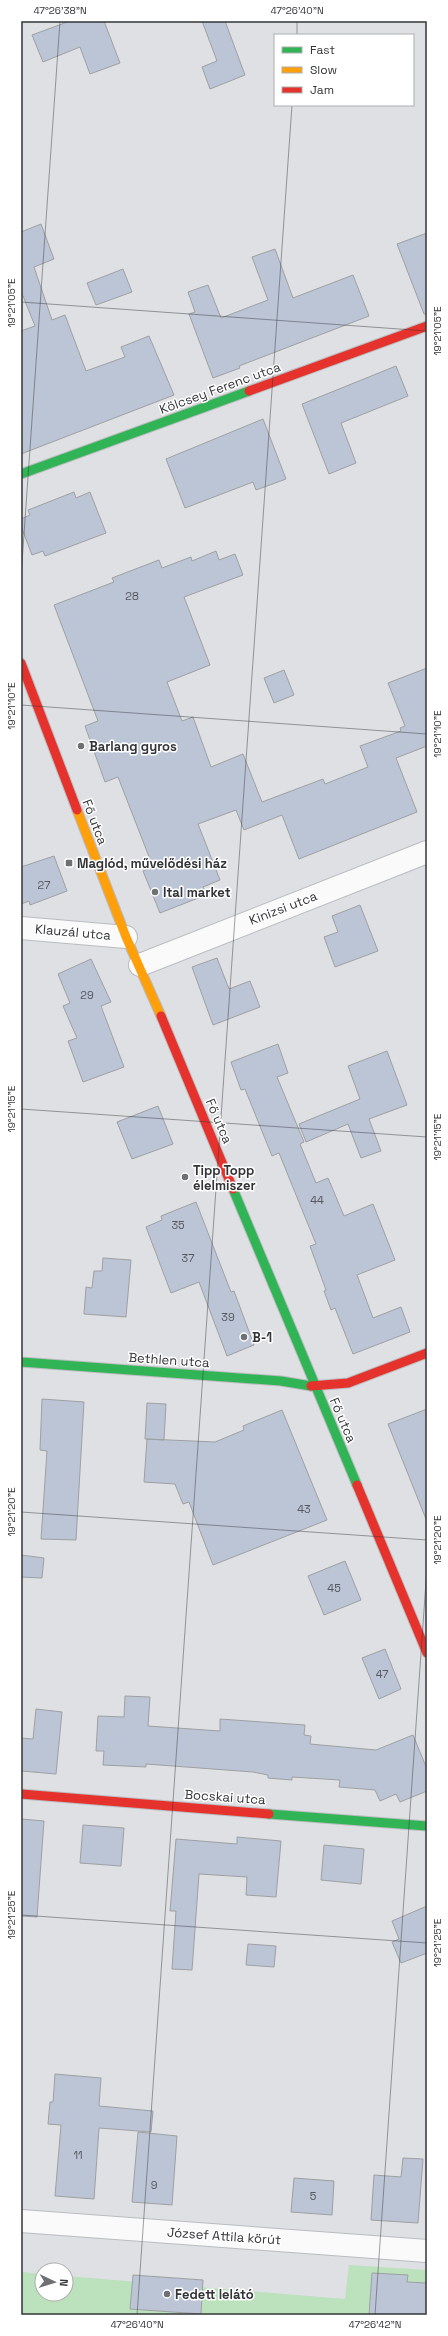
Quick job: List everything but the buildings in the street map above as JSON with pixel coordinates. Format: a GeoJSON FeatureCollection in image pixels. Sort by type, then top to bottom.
{"type":"FeatureCollection","features":[{"type":"Feature","properties":{"kind":"street","name":"Kölcsey Ferenc utca"},"geometry":{"type":"LineString","coordinates":[[21,474],[427,326]]}},
{"type":"Feature","properties":{"kind":"street","name":"Fő utca"},"geometry":{"type":"LineString","coordinates":[[21,663],[126,937],[140,965],[427,1653]]}},
{"type":"Feature","properties":{"kind":"street","name":"Kinizsi utca"},"geometry":{"type":"LineString","coordinates":[[140,965],[427,852]]}},
{"type":"Feature","properties":{"kind":"street","name":"Klauzál utca"},"geometry":{"type":"LineString","coordinates":[[21,928],[126,937]]}},
{"type":"Feature","properties":{"kind":"street","name":"Bethlen utca"},"geometry":{"type":"LineString","coordinates":[[21,1362],[281,1381],[315,1386],[348,1383],[427,1353]]}},
{"type":"Feature","properties":{"kind":"street","name":"Bocskai utca"},"geometry":{"type":"LineString","coordinates":[[21,1794],[427,1826]]}},
{"type":"Feature","properties":{"kind":"street","name":"József Attila körút"},"geometry":{"type":"LineString","coordinates":[[21,2221],[427,2251]]}},
{"type":"Feature","properties":{"kind":"green space"},"geometry":{"type":"Polygon","coordinates":[[[349,2265],[427,2270],[427,2315],[21,2315],[21,2272],[34,2273],[34,2302],[74,2302],[74,2277],[345,2299],[349,2265]]]}},
{"type":"Feature","properties":{"kind":"traffic: fast"},"geometry":{"type":"LineString","coordinates":[[21,474],[249,391]]}},
{"type":"Feature","properties":{"kind":"traffic: fast"},"geometry":{"type":"LineString","coordinates":[[233,1189],[357,1485]]}},
{"type":"Feature","properties":{"kind":"traffic: fast"},"geometry":{"type":"LineString","coordinates":[[21,1362],[281,1381],[311,1386]]}},
{"type":"Feature","properties":{"kind":"traffic: fast"},"geometry":{"type":"LineString","coordinates":[[269,1814],[427,1826]]}},
{"type":"Feature","properties":{"kind":"traffic: slow"},"geometry":{"type":"LineString","coordinates":[[77,810],[126,937],[161,1016]]}},
{"type":"Feature","properties":{"kind":"traffic: jam"},"geometry":{"type":"LineString","coordinates":[[249,391],[427,326]]}},
{"type":"Feature","properties":{"kind":"traffic: jam"},"geometry":{"type":"LineString","coordinates":[[21,663],[77,810]]}},
{"type":"Feature","properties":{"kind":"traffic: jam"},"geometry":{"type":"LineString","coordinates":[[161,1016],[233,1189]]}},
{"type":"Feature","properties":{"kind":"traffic: jam"},"geometry":{"type":"LineString","coordinates":[[311,1386],[348,1383],[427,1353]]}},
{"type":"Feature","properties":{"kind":"traffic: jam"},"geometry":{"type":"LineString","coordinates":[[357,1485],[427,1653]]}},
{"type":"Feature","properties":{"kind":"traffic: jam"},"geometry":{"type":"LineString","coordinates":[[21,1794],[269,1814]]}},
{"type":"Feature","properties":{"kind":"place","name":"Barlang gyros"},"geometry":{"type":"Point","coordinates":[81,746]}},
{"type":"Feature","properties":{"kind":"place","name":"Maglód, művelődési ház"},"geometry":{"type":"Point","coordinates":[69,863]}},
{"type":"Feature","properties":{"kind":"place","name":"Ital market"},"geometry":{"type":"Point","coordinates":[155,892]}},
{"type":"Feature","properties":{"kind":"place","name":"Tipp Topp élelmiszer"},"geometry":{"type":"Point","coordinates":[185,1177]}},
{"type":"Feature","properties":{"kind":"place","name":"B-1"},"geometry":{"type":"Point","coordinates":[244,1337]}},
{"type":"Feature","properties":{"kind":"place","name":"Fedett lelátó"},"geometry":{"type":"Point","coordinates":[167,2294]}}]}
